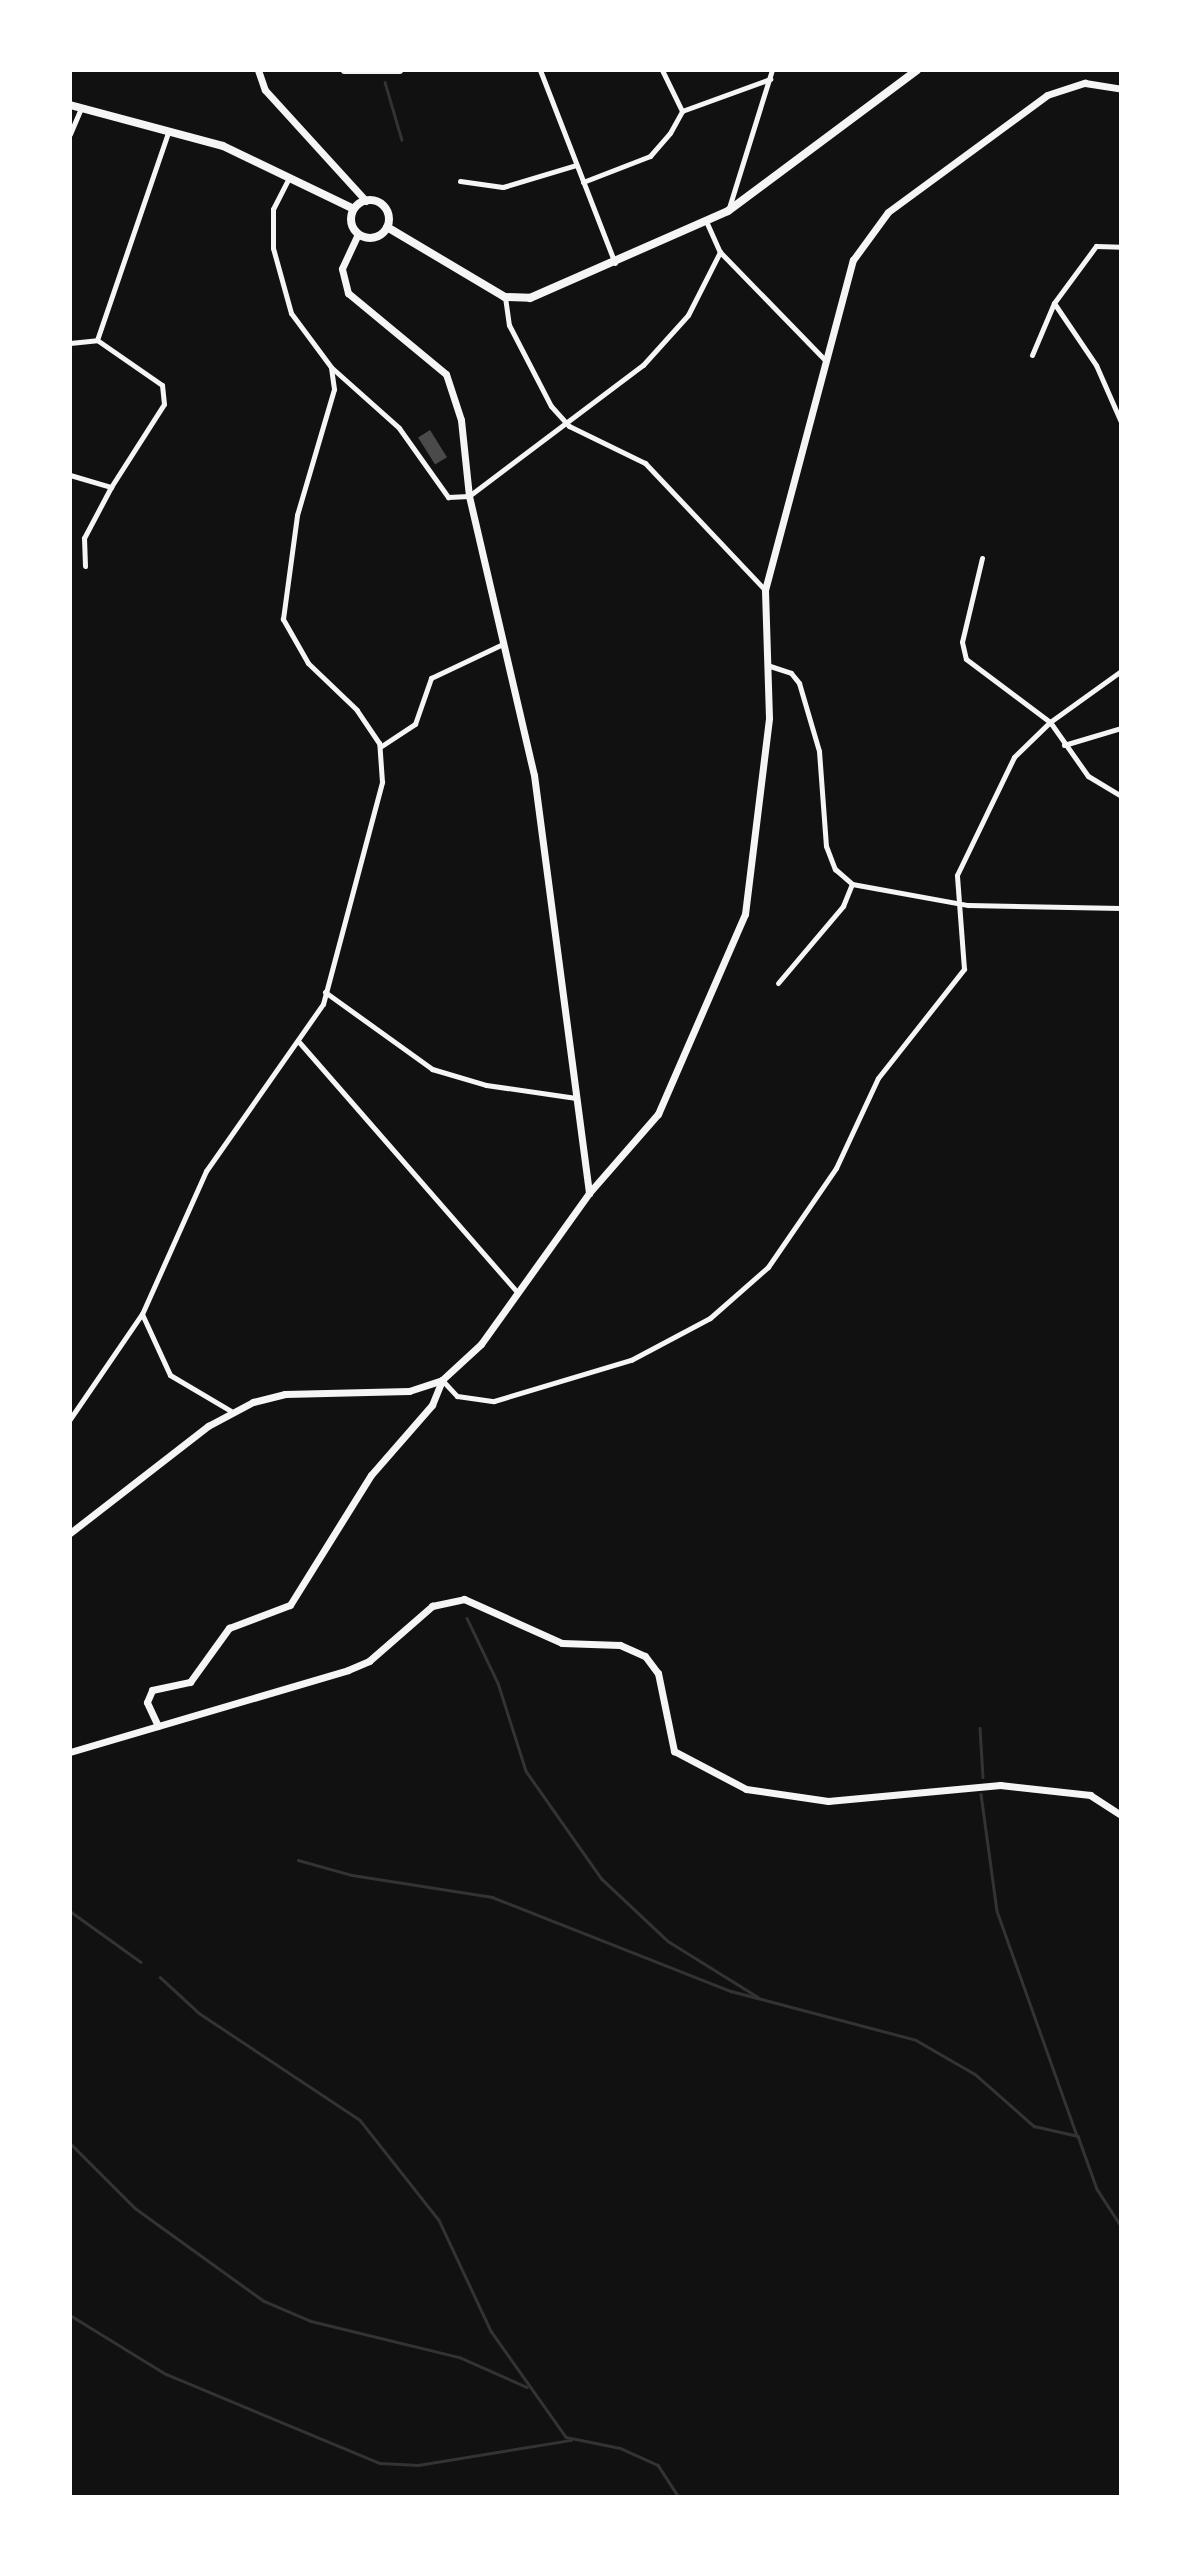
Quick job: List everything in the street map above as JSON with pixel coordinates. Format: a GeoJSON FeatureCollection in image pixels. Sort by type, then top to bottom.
{"type":"FeatureCollection","features":[{"type":"Feature","properties":{"kind":"main road"},"geometry":{"type":"LineString","coordinates":[[387,227],[505,297],[530,298],[615,263],[728,211],[917,70]]}},
{"type":"Feature","properties":{"kind":"main road"},"geometry":{"type":"LineString","coordinates":[[70,105],[169,130],[291,175],[354,209]]}},
{"type":"Feature","properties":{"kind":"main road"},"geometry":{"type":"LineString","coordinates":[[354,209],[366,201],[386,210],[387,227]]}},
{"type":"Feature","properties":{"kind":"main road"},"geometry":{"type":"LineString","coordinates":[[354,209],[358,234],[372,238],[387,227]]}},
{"type":"Feature","properties":{"kind":"street"},"geometry":{"type":"LineString","coordinates":[[258,70],[265,90],[366,201]]}},
{"type":"Feature","properties":{"kind":"street"},"geometry":{"type":"LineString","coordinates":[[344,70],[400,70]]}},
{"type":"Feature","properties":{"kind":"street"},"geometry":{"type":"LineString","coordinates":[[540,70],[615,263]]}},
{"type":"Feature","properties":{"kind":"street"},"geometry":{"type":"LineString","coordinates":[[662,70],[682,111]]}},
{"type":"Feature","properties":{"kind":"street"},"geometry":{"type":"LineString","coordinates":[[728,211],[772,70]]}},
{"type":"Feature","properties":{"kind":"street"},"geometry":{"type":"LineString","coordinates":[[583,182],[650,156],[682,111],[770,79]]}},
{"type":"Feature","properties":{"kind":"street"},"geometry":{"type":"LineString","coordinates":[[158,1726],[147,1702],[152,1690],[190,1682],[229,1628],[290,1605],[371,1475],[432,1405],[442,1380],[481,1344],[589,1193],[667,1101],[741,924],[769,718],[770,666],[765,590],[853,260],[888,212],[1055,90],[1085,83],[1121,89]]}},
{"type":"Feature","properties":{"kind":"street"},"geometry":{"type":"LineString","coordinates":[[70,134],[81,108]]}},
{"type":"Feature","properties":{"kind":"street"},"geometry":{"type":"LineString","coordinates":[[97,340],[169,130]]}},
{"type":"Feature","properties":{"kind":"street"},"geometry":{"type":"LineString","coordinates":[[460,181],[503,187],[576,165]]}},
{"type":"Feature","properties":{"kind":"street"},"geometry":{"type":"LineString","coordinates":[[291,175],[273,209],[273,248],[291,313],[331,367],[399,428],[448,497],[469,496],[569,426],[667,342],[705,291],[720,251]]}},
{"type":"Feature","properties":{"kind":"street"},"geometry":{"type":"LineString","coordinates":[[706,221],[720,251],[825,360]]}},
{"type":"Feature","properties":{"kind":"street"},"geometry":{"type":"LineString","coordinates":[[358,234],[344,260],[344,285],[353,300],[446,374],[461,420],[469,496],[534,775],[589,1193]]}},
{"type":"Feature","properties":{"kind":"street"},"geometry":{"type":"LineString","coordinates":[[1032,355],[1055,303],[1096,246],[1121,247]]}},
{"type":"Feature","properties":{"kind":"street"},"geometry":{"type":"LineString","coordinates":[[505,297],[509,325],[551,406],[569,426],[645,463],[765,590]]}},
{"type":"Feature","properties":{"kind":"street"},"geometry":{"type":"LineString","coordinates":[[1055,303],[1096,365],[1121,422]]}},
{"type":"Feature","properties":{"kind":"street"},"geometry":{"type":"LineString","coordinates":[[70,343],[97,340],[166,393],[84,538],[85,566]]}},
{"type":"Feature","properties":{"kind":"street"},"geometry":{"type":"LineString","coordinates":[[70,1419],[142,1314],[206,1171],[299,1042],[325,992],[382,782],[380,747],[357,710],[308,663],[283,619],[297,516],[332,401],[331,367]]}},
{"type":"Feature","properties":{"kind":"street"},"geometry":{"type":"LineString","coordinates":[[70,475],[111,487]]}},
{"type":"Feature","properties":{"kind":"street"},"geometry":{"type":"LineString","coordinates":[[982,558],[962,642],[966,659],[1050,722],[1088,776],[1121,796]]}},
{"type":"Feature","properties":{"kind":"street"},"geometry":{"type":"LineString","coordinates":[[380,747],[415,724],[431,678],[503,644]]}},
{"type":"Feature","properties":{"kind":"street"},"geometry":{"type":"LineString","coordinates":[[770,666],[792,673],[799,683],[819,751],[826,846],[835,869],[852,884],[955,903],[1121,908]]}},
{"type":"Feature","properties":{"kind":"street"},"geometry":{"type":"LineString","coordinates":[[442,1380],[457,1396],[494,1401],[631,1360],[710,1318],[748,1286],[836,1168],[878,1078],[964,969],[955,903],[957,875],[976,825],[1014,757],[1050,722],[1121,671]]}},
{"type":"Feature","properties":{"kind":"street"},"geometry":{"type":"LineString","coordinates":[[1065,745],[1121,728]]}},
{"type":"Feature","properties":{"kind":"street"},"geometry":{"type":"LineString","coordinates":[[778,983],[843,906],[852,884]]}},
{"type":"Feature","properties":{"kind":"street"},"geometry":{"type":"LineString","coordinates":[[325,992],[432,1069],[486,1085],[576,1098]]}},
{"type":"Feature","properties":{"kind":"street"},"geometry":{"type":"LineString","coordinates":[[299,1042],[518,1293]]}},
{"type":"Feature","properties":{"kind":"street"},"geometry":{"type":"LineString","coordinates":[[142,1314],[170,1375],[231,1411]]}},
{"type":"Feature","properties":{"kind":"street"},"geometry":{"type":"LineString","coordinates":[[70,1533],[231,1411],[285,1394],[400,1392],[442,1380]]}},
{"type":"Feature","properties":{"kind":"street"},"geometry":{"type":"LineString","coordinates":[[70,1752],[348,1670],[369,1661],[432,1606],[464,1598],[562,1643],[620,1645],[645,1656],[658,1673],[674,1751],[746,1789],[828,1801],[999,1785],[1090,1795],[1121,1815]]}},
{"type":"Feature","properties":{"kind":"building"},"geometry":{"type":"Polygon","coordinates":[[[430,430],[447,457],[435,465],[418,437],[430,430]]]}},
{"type":"Feature","properties":{"kind":"waterway"},"geometry":{"type":"LineString","coordinates":[[385,82],[402,140]]}},
{"type":"Feature","properties":{"kind":"waterway"},"geometry":{"type":"LineString","coordinates":[[467,1618],[498,1683],[526,1771],[602,1879],[668,1941],[758,1997]]}},
{"type":"Feature","properties":{"kind":"waterway"},"geometry":{"type":"LineString","coordinates":[[980,1728],[983,1777]]}},
{"type":"Feature","properties":{"kind":"waterway"},"geometry":{"type":"LineString","coordinates":[[981,1794],[997,1911],[1077,2136]]}},
{"type":"Feature","properties":{"kind":"waterway"},"geometry":{"type":"LineString","coordinates":[[298,1860],[352,1875],[492,1897],[731,1991],[916,2040],[975,2074],[1034,2126],[1078,2136],[1097,2189],[1121,2226]]}},
{"type":"Feature","properties":{"kind":"waterway"},"geometry":{"type":"LineString","coordinates":[[70,1911],[141,1962]]}},
{"type":"Feature","properties":{"kind":"waterway"},"geometry":{"type":"LineString","coordinates":[[160,1977],[199,2013],[360,2120],[439,2220],[491,2331],[566,2437],[620,2448],[658,2465],[679,2497]]}},
{"type":"Feature","properties":{"kind":"waterway"},"geometry":{"type":"LineString","coordinates":[[70,2143],[135,2208],[264,2301],[311,2321],[459,2357],[527,2387]]}},
{"type":"Feature","properties":{"kind":"waterway"},"geometry":{"type":"LineString","coordinates":[[70,2315],[166,2374],[380,2463],[418,2465],[571,2440]]}}]}
